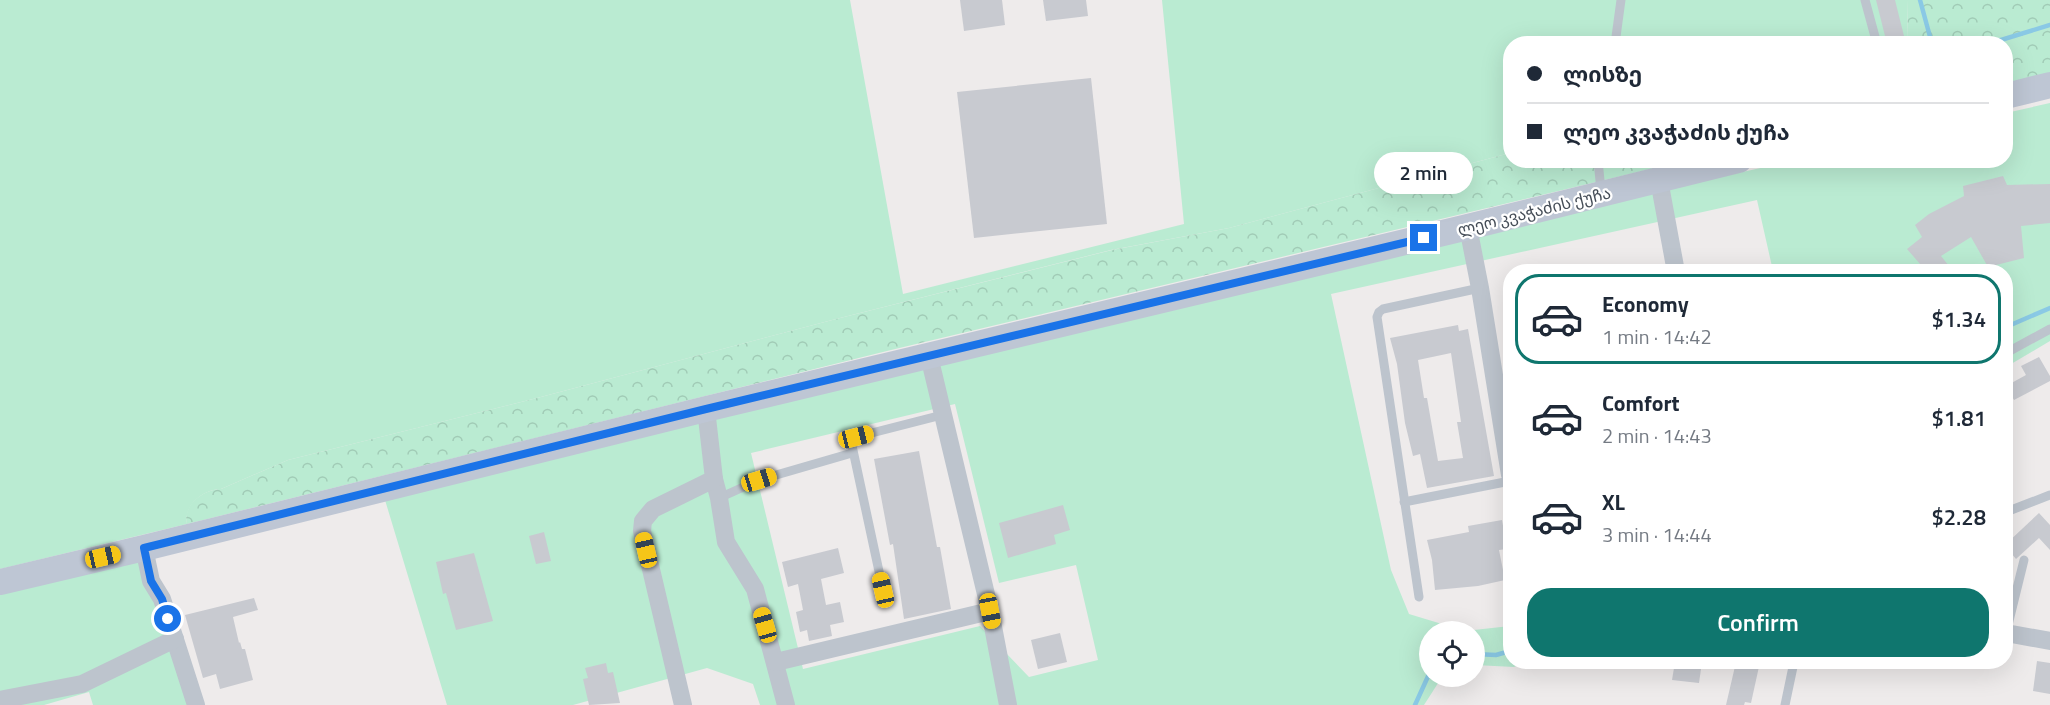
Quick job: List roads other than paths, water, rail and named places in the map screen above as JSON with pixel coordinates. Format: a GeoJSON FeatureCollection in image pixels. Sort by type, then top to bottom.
{"type":"FeatureCollection","features":[{"type":"Feature","properties":{"kind":"main road"},"geometry":{"type":"LineString","coordinates":[[2013,94],[2050,85]]}},
{"type":"Feature","properties":{"kind":"main road","name":"ლეო კვაჭაძის ქუჩა"},"geometry":{"type":"LineString","coordinates":[[0,582],[706,409],[1468,228],[1707,168]]}},
{"type":"Feature","properties":{"kind":"street"},"geometry":{"type":"LineString","coordinates":[[1659,180],[1675,264]]}},
{"type":"Feature","properties":{"kind":"street"},"geometry":{"type":"LineString","coordinates":[[1468,228],[1503,431]]}},
{"type":"Feature","properties":{"kind":"street"},"geometry":{"type":"LineString","coordinates":[[929,356],[990,611],[1008,705]]}},
{"type":"Feature","properties":{"kind":"street"},"geometry":{"type":"LineString","coordinates":[[706,409],[714,479],[726,542],[755,589],[786,705]]}},
{"type":"Feature","properties":{"kind":"street"},"geometry":{"type":"LineString","coordinates":[[683,705],[642,531],[643,521],[653,509],[714,479]]}},
{"type":"Feature","properties":{"kind":"street"},"geometry":{"type":"LineString","coordinates":[[144,548],[151,581],[162,599],[196,705]]}},
{"type":"Feature","properties":{"kind":"street"},"geometry":{"type":"LineString","coordinates":[[776,662],[990,611]]}},
{"type":"Feature","properties":{"kind":"street"},"geometry":{"type":"LineString","coordinates":[[2013,634],[2050,641]]}},
{"type":"Feature","properties":{"kind":"street"},"geometry":{"type":"LineString","coordinates":[[0,700],[82,684],[174,639]]}},
{"type":"Feature","properties":{"kind":"lane"},"geometry":{"type":"LineString","coordinates":[[1616,36],[1621,0]]}},
{"type":"Feature","properties":{"kind":"lane"},"geometry":{"type":"LineString","coordinates":[[1865,0],[1875,36]]}},
{"type":"Feature","properties":{"kind":"lane"},"geometry":{"type":"LineString","coordinates":[[1599,168],[1601,194]]}},
{"type":"Feature","properties":{"kind":"lane"},"geometry":{"type":"LineString","coordinates":[[1419,597],[1377,317],[1383,309],[1480,288]]}},
{"type":"Feature","properties":{"kind":"lane"},"geometry":{"type":"LineString","coordinates":[[2013,349],[2050,329]]}},
{"type":"Feature","properties":{"kind":"lane"},"geometry":{"type":"LineString","coordinates":[[883,590],[850,441],[856,437],[942,415]]}},
{"type":"Feature","properties":{"kind":"lane"},"geometry":{"type":"LineString","coordinates":[[719,498],[759,480],[852,453]]}},
{"type":"Feature","properties":{"kind":"lane"},"geometry":{"type":"LineString","coordinates":[[1404,502],[1503,482]]}},
{"type":"Feature","properties":{"kind":"lane"},"geometry":{"type":"LineString","coordinates":[[2013,509],[2050,495]]}},
{"type":"Feature","properties":{"kind":"lane"},"geometry":{"type":"LineString","coordinates":[[2013,605],[2024,560]]}},
{"type":"Feature","properties":{"kind":"lane"},"geometry":{"type":"LineString","coordinates":[[1785,705],[1793,669]]}},
{"type":"Feature","properties":{"kind":"waterway"},"geometry":{"type":"LineString","coordinates":[[1920,0],[1930,36]]}},
{"type":"Feature","properties":{"kind":"waterway"},"geometry":{"type":"LineString","coordinates":[[2013,36],[2050,25]]}},
{"type":"Feature","properties":{"kind":"waterway"},"geometry":{"type":"LineString","coordinates":[[2013,324],[2050,308]]}},
{"type":"Feature","properties":{"kind":"waterway"},"geometry":{"type":"LineString","coordinates":[[1485,654],[1503,653]]}},
{"type":"Feature","properties":{"kind":"waterway"},"geometry":{"type":"LineString","coordinates":[[1415,705],[1423,687]]}}]}
